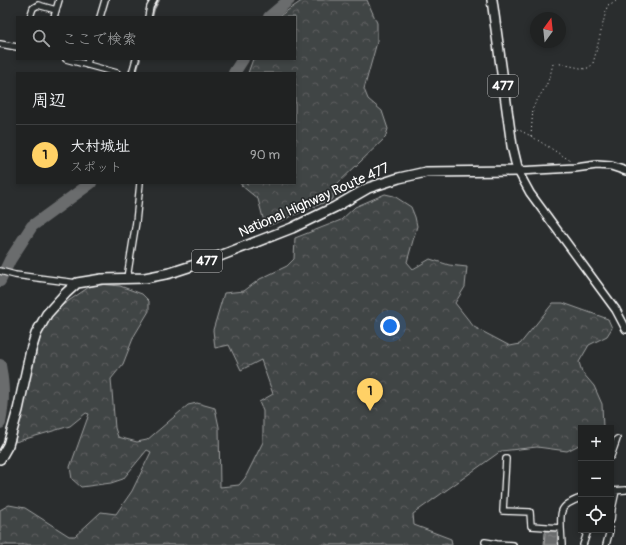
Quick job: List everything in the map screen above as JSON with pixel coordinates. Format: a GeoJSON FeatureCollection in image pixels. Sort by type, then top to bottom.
{"type":"FeatureCollection","features":[{"type":"Feature","properties":{"kind":"highway","name":"477"},"geometry":{"type":"LineString","coordinates":[[492,0],[509,128],[518,171]]}},
{"type":"Feature","properties":{"kind":"highway","name":"National Highway Route 477"},"geometry":{"type":"LineString","coordinates":[[77,283],[102,279],[145,278],[170,273],[207,261],[292,228],[335,207],[368,188],[399,178],[426,172],[518,171]]}},
{"type":"Feature","properties":{"kind":"highway"},"geometry":{"type":"LineString","coordinates":[[0,459],[8,445],[36,334],[47,314],[77,283]]}},
{"type":"Feature","properties":{"kind":"street"},"geometry":{"type":"LineString","coordinates":[[54,16],[59,0]]}},
{"type":"Feature","properties":{"kind":"street"},"geometry":{"type":"LineString","coordinates":[[100,16],[105,0]]}},
{"type":"Feature","properties":{"kind":"street"},"geometry":{"type":"LineString","coordinates":[[148,16],[150,7],[154,0]]}},
{"type":"Feature","properties":{"kind":"street"},"geometry":{"type":"LineString","coordinates":[[30,16],[33,8],[38,5],[56,10]]}},
{"type":"Feature","properties":{"kind":"street"},"geometry":{"type":"LineString","coordinates":[[0,44],[16,47]]}},
{"type":"Feature","properties":{"kind":"street"},"geometry":{"type":"LineString","coordinates":[[73,60],[87,62],[114,72]]}},
{"type":"Feature","properties":{"kind":"street"},"geometry":{"type":"LineString","coordinates":[[132,72],[136,60]]}},
{"type":"Feature","properties":{"kind":"street"},"geometry":{"type":"LineString","coordinates":[[626,170],[611,166],[597,165],[575,168],[518,171],[530,194],[616,310],[626,329]]}},
{"type":"Feature","properties":{"kind":"street"},"geometry":{"type":"LineString","coordinates":[[127,278],[136,222],[140,184]]}},
{"type":"Feature","properties":{"kind":"street"},"geometry":{"type":"LineString","coordinates":[[0,271],[77,283]]}},
{"type":"Feature","properties":{"kind":"street"},"geometry":{"type":"LineString","coordinates":[[614,449],[618,439]]}},
{"type":"Feature","properties":{"kind":"street"},"geometry":{"type":"LineString","coordinates":[[506,459],[503,511],[530,512],[531,526],[561,528]]}},
{"type":"Feature","properties":{"kind":"street"},"geometry":{"type":"LineString","coordinates":[[614,491],[626,490]]}},
{"type":"Feature","properties":{"kind":"street"},"geometry":{"type":"LineString","coordinates":[[562,545],[562,510],[566,505],[578,499]]}},
{"type":"Feature","properties":{"kind":"street"},"geometry":{"type":"LineString","coordinates":[[583,545],[587,533]]}},
{"type":"Feature","properties":{"kind":"street"},"geometry":{"type":"LineString","coordinates":[[606,545],[609,533]]}},
{"type":"Feature","properties":{"kind":"street"},"geometry":{"type":"LineString","coordinates":[[485,542],[513,545]]}},
{"type":"Feature","properties":{"kind":"path"},"geometry":{"type":"LineString","coordinates":[[531,136],[533,107],[546,86],[553,64],[556,63],[585,69],[590,67],[595,56],[606,8],[608,5],[618,0]]}},
{"type":"Feature","properties":{"kind":"path"},"geometry":{"type":"LineString","coordinates":[[509,128],[516,128],[531,136],[572,162],[575,168]]}},
{"type":"Feature","properties":{"kind":"green space"},"geometry":{"type":"Polygon","coordinates":[[[303,0],[367,0],[377,23],[377,42],[364,89],[368,99],[382,111],[388,129],[385,138],[334,187],[333,199],[268,226],[263,218],[258,199],[241,184],[296,184],[296,72],[248,72],[253,60],[296,60],[296,16],[279,16],[303,0]]]}},
{"type":"Feature","properties":{"kind":"green space"},"geometry":{"type":"Polygon","coordinates":[[[385,194],[394,196],[411,207],[417,226],[407,262],[413,269],[430,259],[449,265],[467,267],[465,287],[455,303],[474,327],[510,346],[520,344],[553,303],[563,303],[608,319],[612,328],[607,336],[589,345],[579,362],[582,372],[594,386],[602,404],[603,425],[578,425],[578,446],[567,451],[537,447],[501,451],[413,514],[414,525],[451,539],[452,545],[0,545],[0,510],[9,505],[25,508],[69,536],[75,536],[101,512],[116,514],[132,491],[151,452],[147,450],[123,479],[111,483],[81,487],[72,479],[70,467],[89,414],[86,413],[70,426],[15,442],[41,334],[51,313],[89,287],[101,284],[120,286],[142,294],[149,301],[149,311],[134,336],[123,364],[111,379],[115,428],[118,437],[137,442],[147,440],[188,405],[197,403],[215,408],[219,427],[220,487],[239,485],[245,478],[263,442],[263,411],[259,402],[273,394],[261,360],[241,370],[229,345],[215,348],[213,330],[224,293],[244,291],[260,279],[287,266],[294,259],[295,238],[341,220],[355,207],[385,194]]]}},
{"type":"Feature","properties":{"kind":"water"},"geometry":{"type":"Polygon","coordinates":[[[546,531],[556,531],[558,534],[557,545],[544,545],[546,531]]]}},
{"type":"Feature","properties":{"kind":"waterway"},"geometry":{"type":"LineString","coordinates":[[152,16],[159,0]]}},
{"type":"Feature","properties":{"kind":"waterway"},"geometry":{"type":"LineString","coordinates":[[270,16],[289,0]]}},
{"type":"Feature","properties":{"kind":"waterway"},"geometry":{"type":"LineString","coordinates":[[136,72],[140,60]]}},
{"type":"Feature","properties":{"kind":"waterway"},"geometry":{"type":"LineString","coordinates":[[235,72],[242,60]]}},
{"type":"Feature","properties":{"kind":"waterway"},"geometry":{"type":"LineString","coordinates":[[0,281],[10,260],[32,226],[90,184]]}},
{"type":"Feature","properties":{"kind":"waterway"},"geometry":{"type":"LineString","coordinates":[[0,365],[3,394],[0,423]]}},
{"type":"Feature","properties":{"kind":"place","name":"大村城址"},"geometry":{"type":"Point","coordinates":[370,411]}}]}
